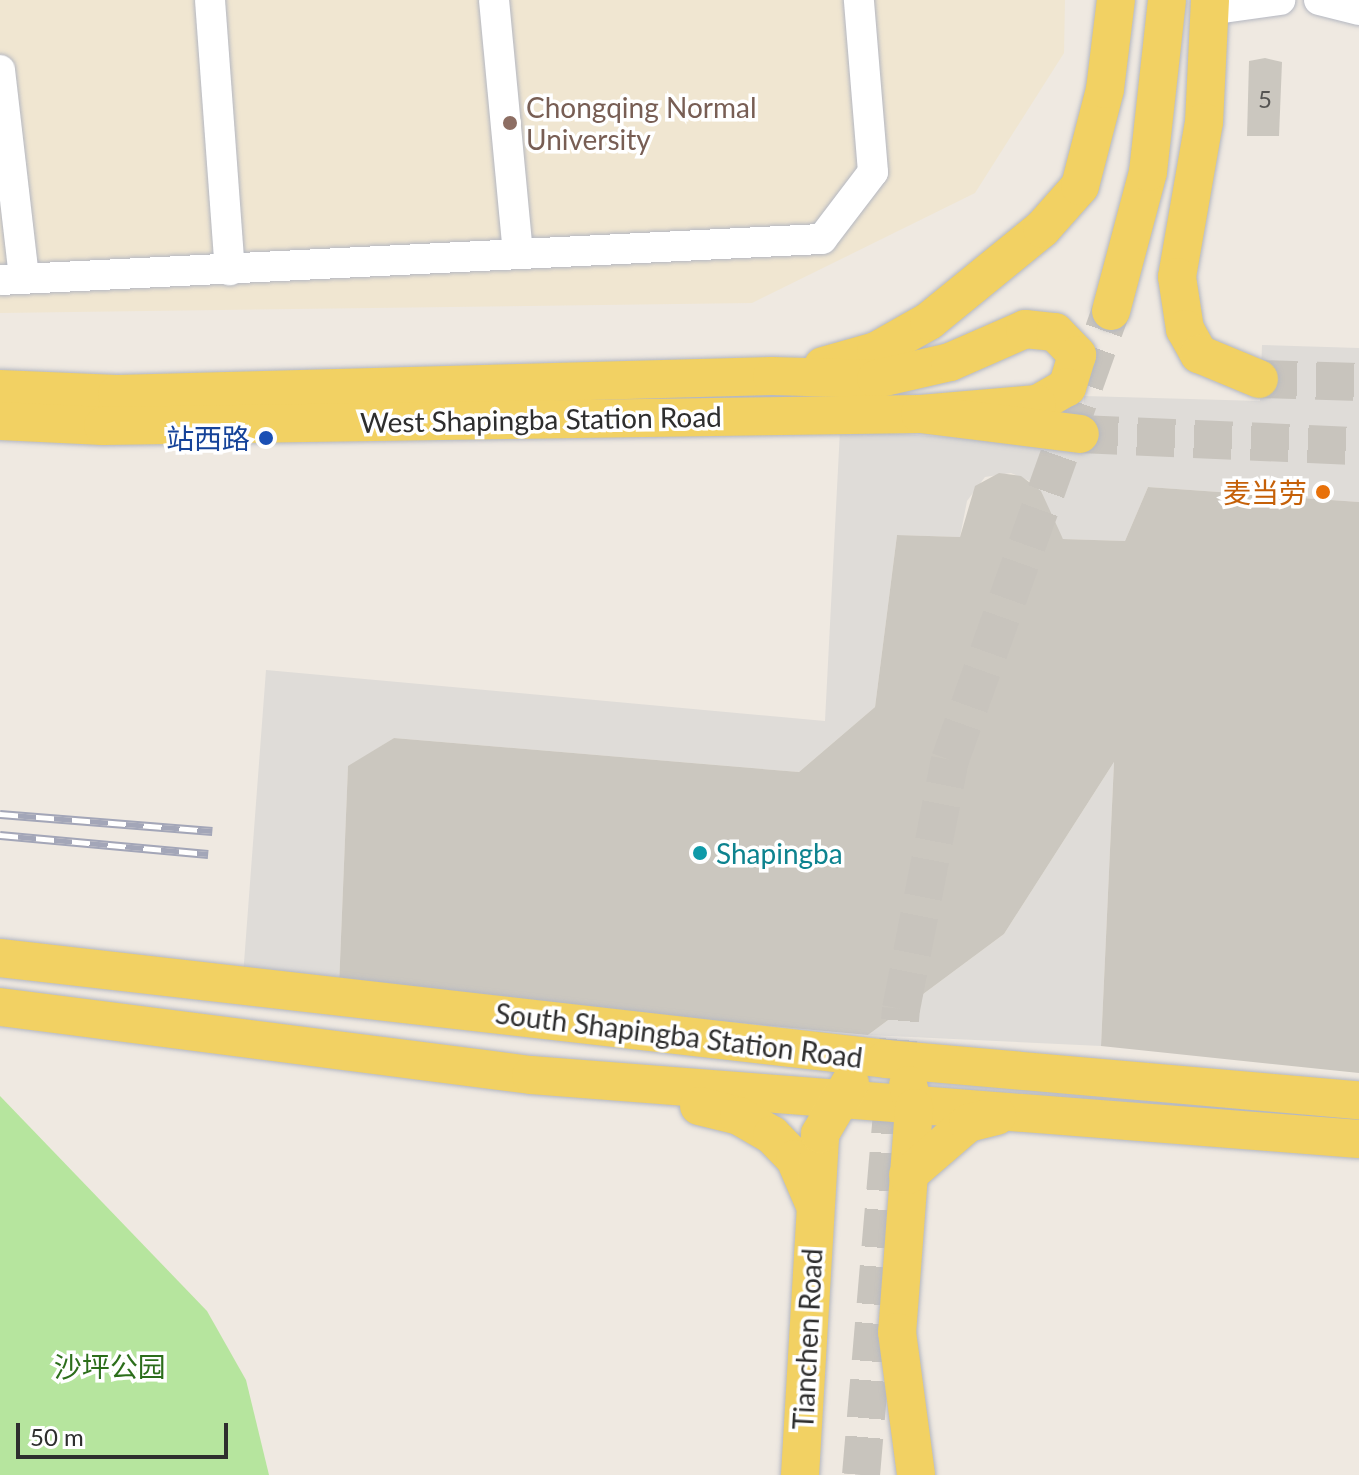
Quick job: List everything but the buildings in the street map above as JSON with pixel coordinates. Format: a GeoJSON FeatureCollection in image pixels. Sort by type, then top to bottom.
{"type":"FeatureCollection","features":[{"type":"Feature","properties":{"kind":"main road"},"geometry":{"type":"LineString","coordinates":[[772,376],[846,362],[903,337],[1042,229],[1080,186],[1105,89],[1116,0]]}},
{"type":"Feature","properties":{"kind":"main road"},"geometry":{"type":"LineString","coordinates":[[1111,311],[1148,172],[1167,0]]}},
{"type":"Feature","properties":{"kind":"main road"},"geometry":{"type":"LineString","coordinates":[[1210,5],[1204,122],[1177,277],[1185,329],[1199,354],[1259,379]]}},
{"type":"Feature","properties":{"kind":"main road"},"geometry":{"type":"LineString","coordinates":[[772,376],[904,376],[1025,329],[1055,332],[1077,355],[1067,387],[1037,404],[920,414]]}},
{"type":"Feature","properties":{"kind":"main road","name":"West Shapingba Station Road"},"geometry":{"type":"LineString","coordinates":[[0,389],[117,394],[772,376]]}},
{"type":"Feature","properties":{"kind":"main road","name":"West Shapingba Station Road"},"geometry":{"type":"LineString","coordinates":[[0,421],[103,426],[920,414],[1080,434]]}},
{"type":"Feature","properties":{"kind":"main road","name":"South Shapingba Station Road"},"geometry":{"type":"LineString","coordinates":[[0,958],[886,1059],[1359,1100]]}},
{"type":"Feature","properties":{"kind":"main road","name":"South Shapingba Station Road"},"geometry":{"type":"LineString","coordinates":[[0,1007],[531,1075],[914,1108],[1013,1112],[1359,1139]]}},
{"type":"Feature","properties":{"kind":"main road"},"geometry":{"type":"LineString","coordinates":[[886,1059],[909,1086],[914,1108],[897,1332],[916,1475]]}},
{"type":"Feature","properties":{"kind":"main road","name":"Tianchen Road"},"geometry":{"type":"LineString","coordinates":[[800,1475],[820,1134],[836,1101],[855,1076],[886,1059]]}},
{"type":"Feature","properties":{"kind":"main road"},"geometry":{"type":"LineString","coordinates":[[531,1075],[739,1116],[795,1159],[814,1203]]}},
{"type":"Feature","properties":{"kind":"main road"},"geometry":{"type":"LineString","coordinates":[[908,1175],[968,1123],[1013,1112]]}},
{"type":"Feature","properties":{"kind":"street"},"geometry":{"type":"LineString","coordinates":[[210,0],[230,270]]}},
{"type":"Feature","properties":{"kind":"street"},"geometry":{"type":"LineString","coordinates":[[494,0],[518,253]]}},
{"type":"Feature","properties":{"kind":"street"},"geometry":{"type":"LineString","coordinates":[[0,70],[12,280],[822,239],[873,172],[859,0]]}},
{"type":"Feature","properties":{"kind":"street"},"geometry":{"type":"LineString","coordinates":[[1210,5],[1280,0]]}},
{"type":"Feature","properties":{"kind":"street"},"geometry":{"type":"LineString","coordinates":[[1319,0],[1359,10]]}},
{"type":"Feature","properties":{"kind":"shaded area","name":"Chongqing Normal University"},"geometry":{"type":"Polygon","coordinates":[[[0,0],[1065,0],[1064,53],[975,193],[752,303],[0,313],[0,0]]]}},
{"type":"Feature","properties":{"kind":"shaded area"},"geometry":{"type":"Polygon","coordinates":[[[1262,345],[1359,348],[1359,502],[1148,487],[1125,541],[1063,539],[1032,482],[1011,473],[985,477],[967,501],[960,537],[897,535],[875,707],[799,772],[394,738],[348,767],[339,986],[243,976],[266,670],[825,721],[840,430],[1081,446],[1084,396],[1260,401],[1262,345]]]}},
{"type":"Feature","properties":{"kind":"shaded area"},"geometry":{"type":"Polygon","coordinates":[[[1114,762],[1101,1046],[868,1035],[1004,934],[1114,762]]]}},
{"type":"Feature","properties":{"kind":"green space","name":"沙坪公园"},"geometry":{"type":"Polygon","coordinates":[[[0,1096],[207,1311],[246,1380],[269,1475],[0,1475],[0,1096]]]}},
{"type":"Feature","properties":{"kind":"tunnel"},"geometry":{"type":"LineString","coordinates":[[861,1475],[901,1009],[950,760],[1111,311]]}},
{"type":"Feature","properties":{"kind":"tunnel"},"geometry":{"type":"LineString","coordinates":[[1259,379],[1359,382]]}},
{"type":"Feature","properties":{"kind":"tunnel"},"geometry":{"type":"LineString","coordinates":[[1080,434],[1359,446]]}},
{"type":"Feature","properties":{"kind":"railway"},"geometry":{"type":"LineString","coordinates":[[0,814],[212,831]]}},
{"type":"Feature","properties":{"kind":"railway"},"geometry":{"type":"LineString","coordinates":[[0,835],[208,854]]}},
{"type":"Feature","properties":{"kind":"place","name":"Chongqing Normal University"},"geometry":{"type":"Point","coordinates":[510,123]}},
{"type":"Feature","properties":{"kind":"place","name":"站西路"},"geometry":{"type":"Point","coordinates":[266,438]}},
{"type":"Feature","properties":{"kind":"place","name":"麦当劳"},"geometry":{"type":"Point","coordinates":[1323,492]}},
{"type":"Feature","properties":{"kind":"place","name":"Shapingba"},"geometry":{"type":"Point","coordinates":[700,853]}}]}
